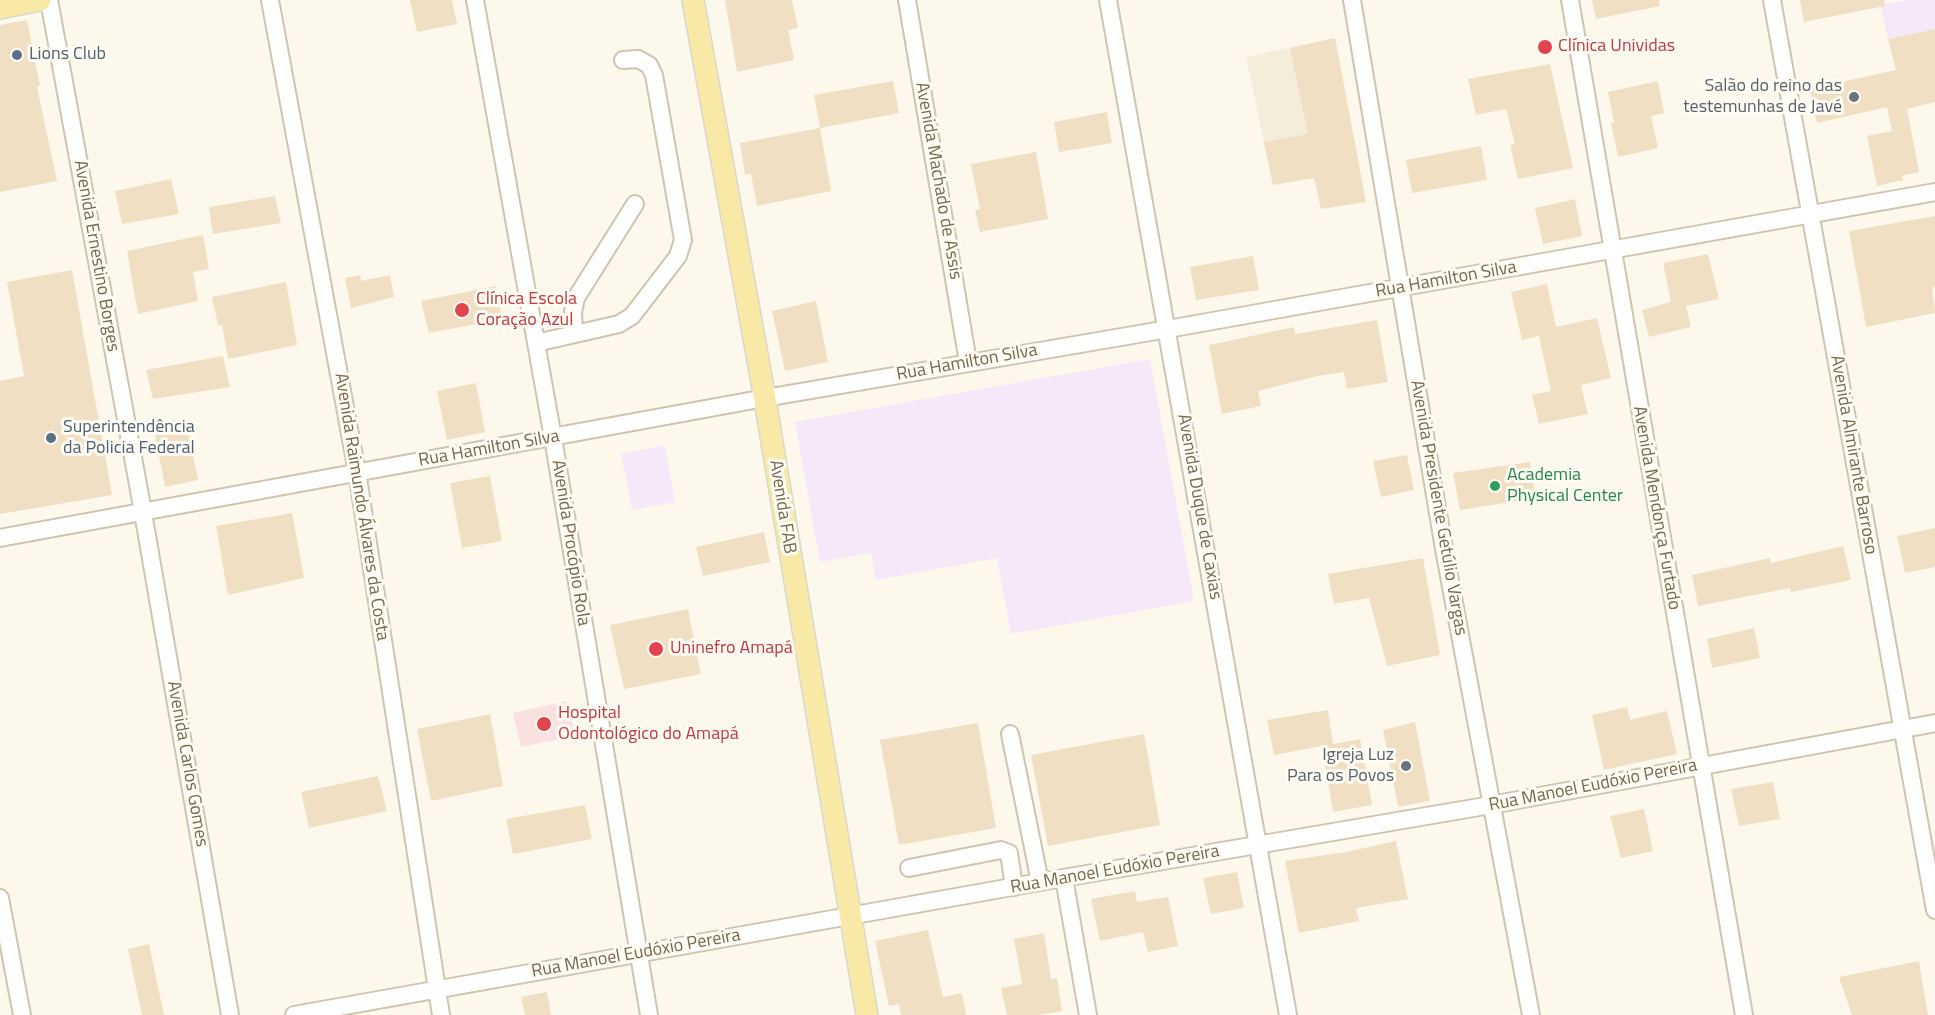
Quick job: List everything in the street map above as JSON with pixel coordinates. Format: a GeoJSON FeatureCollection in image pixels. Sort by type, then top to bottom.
{"type":"FeatureCollection","features":[{"type":"Feature","properties":{"kind":"main road"},"geometry":{"type":"LineString","coordinates":[[0,8],[40,0]]}},
{"type":"Feature","properties":{"kind":"main road","name":"Avenida FAB"},"geometry":{"type":"LineString","coordinates":[[693,0],[765,398],[867,1015]]}},
{"type":"Feature","properties":{"kind":"street","name":"Avenida Ernestino Borges"},"geometry":{"type":"LineString","coordinates":[[49,0],[143,512]]}},
{"type":"Feature","properties":{"kind":"street","name":"Avenida Raimundo Álvares da Costa"},"geometry":{"type":"LineString","coordinates":[[270,0],[357,472],[441,1015]]}},
{"type":"Feature","properties":{"kind":"street","name":"Avenida Procópio Rola"},"geometry":{"type":"LineString","coordinates":[[475,0],[553,438],[649,1015]]}},
{"type":"Feature","properties":{"kind":"street","name":"Avenida Machado de Assis"},"geometry":{"type":"LineString","coordinates":[[907,0],[968,362]]}},
{"type":"Feature","properties":{"kind":"street","name":"Avenida Duque de Caxias"},"geometry":{"type":"LineString","coordinates":[[1108,0],[1288,1015]]}},
{"type":"Feature","properties":{"kind":"street","name":"Avenida Presidente Getúlio Vargas"},"geometry":{"type":"LineString","coordinates":[[1352,0],[1491,805],[1531,1015]]}},
{"type":"Feature","properties":{"kind":"street","name":"Avenida Mendonça Furtado"},"geometry":{"type":"LineString","coordinates":[[1570,0],[1744,1015]]}},
{"type":"Feature","properties":{"kind":"street","name":"Avenida Almirante Barroso"},"geometry":{"type":"LineString","coordinates":[[1772,0],[1935,910]]}},
{"type":"Feature","properties":{"kind":"street"},"geometry":{"type":"LineString","coordinates":[[536,343],[620,324],[632,316],[678,256],[683,240],[654,75],[649,64],[638,59],[624,60]]}},
{"type":"Feature","properties":{"kind":"street","name":"Rua Hamilton Silva"},"geometry":{"type":"LineString","coordinates":[[0,538],[765,398],[1168,330],[1935,192]]}},
{"type":"Feature","properties":{"kind":"street"},"geometry":{"type":"LineString","coordinates":[[574,333],[573,312],[576,298],[635,204]]}},
{"type":"Feature","properties":{"kind":"street","name":"Avenida Carlos Gomes"},"geometry":{"type":"LineString","coordinates":[[143,512],[230,1015]]}},
{"type":"Feature","properties":{"kind":"street","name":"Rua Manoel Eudóxio Pereira"},"geometry":{"type":"LineString","coordinates":[[294,1015],[1014,886],[1491,805],[1935,723]]}},
{"type":"Feature","properties":{"kind":"street"},"geometry":{"type":"LineString","coordinates":[[1010,734],[1040,882]]}},
{"type":"Feature","properties":{"kind":"street"},"geometry":{"type":"LineString","coordinates":[[909,868],[1001,850],[1009,854],[1014,886]]}},
{"type":"Feature","properties":{"kind":"street"},"geometry":{"type":"LineString","coordinates":[[1064,878],[1088,1015]]}},
{"type":"Feature","properties":{"kind":"street"},"geometry":{"type":"LineString","coordinates":[[0,898],[22,1015]]}},
{"type":"Feature","properties":{"kind":"shaded area"},"geometry":{"type":"Polygon","coordinates":[[[1907,0],[1935,0],[1935,29],[1888,39],[1880,5],[1907,0]]]}},
{"type":"Feature","properties":{"kind":"shaded area"},"geometry":{"type":"Polygon","coordinates":[[[1335,38],[1360,170],[1273,185],[1246,57],[1335,38]]]}},
{"type":"Feature","properties":{"kind":"shaded area"},"geometry":{"type":"Polygon","coordinates":[[[1150,359],[1194,601],[1011,634],[997,558],[876,580],[871,553],[820,562],[795,422],[1150,359]]]}},
{"type":"Feature","properties":{"kind":"shaded area"},"geometry":{"type":"Polygon","coordinates":[[[665,445],[675,502],[632,510],[621,454],[665,445]]]}},
{"type":"Feature","properties":{"kind":"shaded area","name":"Hospital Odontológico do Amapá"},"geometry":{"type":"Polygon","coordinates":[[[567,701],[575,736],[521,747],[513,713],[567,701]]]}},
{"type":"Feature","properties":{"kind":"building"},"geometry":{"type":"Polygon","coordinates":[[[410,0],[452,0],[457,24],[417,32],[410,0]]]}},
{"type":"Feature","properties":{"kind":"building"},"geometry":{"type":"Polygon","coordinates":[[[725,0],[792,0],[798,28],[788,30],[794,60],[737,72],[725,0]]]}},
{"type":"Feature","properties":{"kind":"building"},"geometry":{"type":"Polygon","coordinates":[[[1592,0],[1659,0],[1660,6],[1596,19],[1592,0]]]}},
{"type":"Feature","properties":{"kind":"building"},"geometry":{"type":"Polygon","coordinates":[[[1800,0],[1884,0],[1885,6],[1804,22],[1800,0]]]}},
{"type":"Feature","properties":{"kind":"building"},"geometry":{"type":"Polygon","coordinates":[[[27,20],[40,86],[37,87],[57,181],[0,192],[0,25],[27,20]]]}},
{"type":"Feature","properties":{"kind":"building"},"geometry":{"type":"Polygon","coordinates":[[[1935,29],[1935,102],[1907,109],[1919,172],[1902,176],[1903,180],[1877,186],[1867,136],[1892,131],[1887,107],[1817,123],[1810,89],[1896,70],[1888,39],[1935,29]]]}},
{"type":"Feature","properties":{"kind":"building"},"geometry":{"type":"Polygon","coordinates":[[[1335,38],[1366,202],[1321,209],[1314,178],[1273,185],[1264,142],[1308,134],[1290,48],[1335,38]]]}},
{"type":"Feature","properties":{"kind":"building"},"geometry":{"type":"Polygon","coordinates":[[[1550,64],[1573,168],[1518,179],[1510,145],[1515,144],[1506,109],[1476,115],[1468,79],[1550,64]]]}},
{"type":"Feature","properties":{"kind":"building"},"geometry":{"type":"Polygon","coordinates":[[[893,81],[899,113],[820,128],[814,95],[893,81]]]}},
{"type":"Feature","properties":{"kind":"building"},"geometry":{"type":"Polygon","coordinates":[[[1658,81],[1664,113],[1651,116],[1658,148],[1618,157],[1608,92],[1658,81]]]}},
{"type":"Feature","properties":{"kind":"building"},"geometry":{"type":"Polygon","coordinates":[[[1107,112],[1112,143],[1059,152],[1054,122],[1107,112]]]}},
{"type":"Feature","properties":{"kind":"building"},"geometry":{"type":"Polygon","coordinates":[[[820,128],[831,191],[757,206],[751,174],[745,175],[740,143],[820,128]]]}},
{"type":"Feature","properties":{"kind":"building"},"geometry":{"type":"Polygon","coordinates":[[[1481,146],[1487,180],[1412,193],[1406,160],[1481,146]]]}},
{"type":"Feature","properties":{"kind":"building"},"geometry":{"type":"Polygon","coordinates":[[[1036,152],[1048,219],[980,232],[975,210],[980,209],[971,164],[1036,152]]]}},
{"type":"Feature","properties":{"kind":"building"},"geometry":{"type":"Polygon","coordinates":[[[171,179],[179,214],[122,224],[115,191],[171,179]]]}},
{"type":"Feature","properties":{"kind":"building"},"geometry":{"type":"Polygon","coordinates":[[[275,196],[281,223],[213,234],[209,207],[275,196]]]}},
{"type":"Feature","properties":{"kind":"building"},"geometry":{"type":"Polygon","coordinates":[[[1575,199],[1582,236],[1543,244],[1535,208],[1575,199]]]}},
{"type":"Feature","properties":{"kind":"building"},"geometry":{"type":"Polygon","coordinates":[[[1935,216],[1935,287],[1932,288],[1935,313],[1866,327],[1849,231],[1935,216]]]}},
{"type":"Feature","properties":{"kind":"building"},"geometry":{"type":"Polygon","coordinates":[[[203,235],[209,269],[193,272],[198,301],[138,314],[127,251],[203,235]]]}},
{"type":"Feature","properties":{"kind":"building"},"geometry":{"type":"Polygon","coordinates":[[[1708,254],[1719,299],[1686,306],[1691,327],[1649,337],[1642,310],[1671,302],[1663,263],[1708,254]]]}},
{"type":"Feature","properties":{"kind":"building"},"geometry":{"type":"Polygon","coordinates":[[[1253,256],[1259,290],[1196,300],[1190,267],[1253,256]]]}},
{"type":"Feature","properties":{"kind":"building","name":"Superintendência da Policia Federal"},"geometry":{"type":"Polygon","coordinates":[[[72,270],[112,495],[0,514],[0,381],[24,376],[7,282],[72,270]]]}},
{"type":"Feature","properties":{"kind":"building"},"geometry":{"type":"Polygon","coordinates":[[[360,275],[361,281],[390,275],[394,297],[351,308],[345,278],[360,275]]]}},
{"type":"Feature","properties":{"kind":"building"},"geometry":{"type":"Polygon","coordinates":[[[286,282],[297,345],[228,359],[222,325],[218,325],[212,297],[286,282]]]}},
{"type":"Feature","properties":{"kind":"building"},"geometry":{"type":"Polygon","coordinates":[[[1547,284],[1556,327],[1597,318],[1611,378],[1581,385],[1588,414],[1539,424],[1532,395],[1551,391],[1539,336],[1522,340],[1511,292],[1547,284]]]}},
{"type":"Feature","properties":{"kind":"building","name":"Clínica Escola Coração Azul"},"geometry":{"type":"Polygon","coordinates":[[[496,286],[502,319],[429,333],[421,301],[496,286]]]}},
{"type":"Feature","properties":{"kind":"building"},"geometry":{"type":"Polygon","coordinates":[[[816,301],[828,362],[785,371],[772,311],[816,301]]]}},
{"type":"Feature","properties":{"kind":"building"},"geometry":{"type":"Polygon","coordinates":[[[1377,320],[1388,382],[1347,389],[1344,372],[1318,376],[1258,391],[1261,406],[1222,414],[1209,345],[1294,327],[1295,334],[1377,320]]]}},
{"type":"Feature","properties":{"kind":"building"},"geometry":{"type":"Polygon","coordinates":[[[223,356],[230,387],[153,399],[146,370],[223,356]]]}},
{"type":"Feature","properties":{"kind":"building"},"geometry":{"type":"Polygon","coordinates":[[[476,383],[485,432],[447,440],[437,391],[476,383]]]}},
{"type":"Feature","properties":{"kind":"building"},"geometry":{"type":"Polygon","coordinates":[[[188,427],[198,480],[165,487],[155,434],[188,427]]]}},
{"type":"Feature","properties":{"kind":"building"},"geometry":{"type":"Polygon","coordinates":[[[1407,455],[1414,490],[1381,497],[1373,461],[1407,455]]]}},
{"type":"Feature","properties":{"kind":"building","name":"Academia Physical Center"},"geometry":{"type":"Polygon","coordinates":[[[1530,462],[1536,498],[1460,510],[1453,473],[1530,462]]]}},
{"type":"Feature","properties":{"kind":"building"},"geometry":{"type":"Polygon","coordinates":[[[490,476],[502,541],[462,548],[450,483],[490,476]]]}},
{"type":"Feature","properties":{"kind":"building"},"geometry":{"type":"Polygon","coordinates":[[[292,513],[304,578],[228,595],[216,526],[292,513]]]}},
{"type":"Feature","properties":{"kind":"building"},"geometry":{"type":"Polygon","coordinates":[[[1935,528],[1935,567],[1905,573],[1897,536],[1935,528]]]}},
{"type":"Feature","properties":{"kind":"building"},"geometry":{"type":"Polygon","coordinates":[[[764,532],[770,562],[703,576],[696,547],[764,532]]]}},
{"type":"Feature","properties":{"kind":"building"},"geometry":{"type":"Polygon","coordinates":[[[1843,546],[1851,580],[1791,592],[1790,588],[1698,606],[1692,575],[1770,558],[1771,563],[1843,546]]]}},
{"type":"Feature","properties":{"kind":"building"},"geometry":{"type":"Polygon","coordinates":[[[1423,558],[1440,655],[1387,666],[1369,598],[1334,604],[1328,574],[1423,558]]]}},
{"type":"Feature","properties":{"kind":"building","name":"Uninefro Amapá"},"geometry":{"type":"Polygon","coordinates":[[[688,609],[701,674],[624,689],[610,625],[688,609]]]}},
{"type":"Feature","properties":{"kind":"building"},"geometry":{"type":"Polygon","coordinates":[[[1754,628],[1760,658],[1712,668],[1707,639],[1754,628]]]}},
{"type":"Feature","properties":{"kind":"building"},"geometry":{"type":"Polygon","coordinates":[[[1627,707],[1630,720],[1667,711],[1677,754],[1604,770],[1592,715],[1627,707]]]}},
{"type":"Feature","properties":{"kind":"building"},"geometry":{"type":"Polygon","coordinates":[[[1328,710],[1333,744],[1360,739],[1372,805],[1333,812],[1322,746],[1274,755],[1267,720],[1328,710]]]}},
{"type":"Feature","properties":{"kind":"building"},"geometry":{"type":"Polygon","coordinates":[[[490,714],[503,786],[431,801],[417,729],[490,714]]]}},
{"type":"Feature","properties":{"kind":"building","name":"Igreja Luz Para os Povos"},"geometry":{"type":"Polygon","coordinates":[[[1415,722],[1430,801],[1398,807],[1383,730],[1415,722]]]}},
{"type":"Feature","properties":{"kind":"building"},"geometry":{"type":"Polygon","coordinates":[[[978,723],[996,828],[899,845],[880,740],[978,723]]]}},
{"type":"Feature","properties":{"kind":"building"},"geometry":{"type":"Polygon","coordinates":[[[1144,734],[1160,825],[1048,846],[1031,755],[1144,734]]]}},
{"type":"Feature","properties":{"kind":"building"},"geometry":{"type":"Polygon","coordinates":[[[378,776],[387,811],[309,828],[301,792],[378,776]]]}},
{"type":"Feature","properties":{"kind":"building"},"geometry":{"type":"Polygon","coordinates":[[[1773,782],[1780,819],[1739,826],[1731,789],[1773,782]]]}},
{"type":"Feature","properties":{"kind":"building"},"geometry":{"type":"Polygon","coordinates":[[[585,805],[592,839],[513,854],[506,819],[585,805]]]}},
{"type":"Feature","properties":{"kind":"building"},"geometry":{"type":"Polygon","coordinates":[[[1644,809],[1653,851],[1621,858],[1610,816],[1644,809]]]}},
{"type":"Feature","properties":{"kind":"building"},"geometry":{"type":"Polygon","coordinates":[[[1396,841],[1408,899],[1356,908],[1359,921],[1299,933],[1285,861],[1346,852],[1396,841]]]}},
{"type":"Feature","properties":{"kind":"building"},"geometry":{"type":"Polygon","coordinates":[[[1237,872],[1244,908],[1211,914],[1203,878],[1237,872]]]}},
{"type":"Feature","properties":{"kind":"building"},"geometry":{"type":"Polygon","coordinates":[[[1135,891],[1137,902],[1168,897],[1178,946],[1148,952],[1143,932],[1100,941],[1091,899],[1135,891]]]}},
{"type":"Feature","properties":{"kind":"building"},"geometry":{"type":"Polygon","coordinates":[[[928,930],[943,997],[962,993],[966,1015],[901,1015],[899,1004],[889,1006],[875,941],[928,930]]]}},
{"type":"Feature","properties":{"kind":"building"},"geometry":{"type":"Polygon","coordinates":[[[1044,933],[1051,979],[1057,978],[1062,1011],[1038,1015],[1007,1015],[1001,988],[1022,984],[1014,939],[1044,933]]]}},
{"type":"Feature","properties":{"kind":"building"},"geometry":{"type":"Polygon","coordinates":[[[149,944],[164,1015],[142,1015],[128,949],[149,944]]]}},
{"type":"Feature","properties":{"kind":"building"},"geometry":{"type":"Polygon","coordinates":[[[1919,961],[1928,1015],[1852,1015],[1839,977],[1919,961]]]}},
{"type":"Feature","properties":{"kind":"building"},"geometry":{"type":"Polygon","coordinates":[[[547,992],[551,1015],[525,1015],[521,997],[547,992]]]}},
{"type":"Feature","properties":{"kind":"place","name":"Clínica Unividas"},"geometry":{"type":"Point","coordinates":[1545,47]}},
{"type":"Feature","properties":{"kind":"place","name":"Lions Club"},"geometry":{"type":"Point","coordinates":[17,55]}},
{"type":"Feature","properties":{"kind":"place","name":"Salão do reino das testemunhas de Javé"},"geometry":{"type":"Point","coordinates":[1854,97]}},
{"type":"Feature","properties":{"kind":"place","name":"Clínica Escola Coração Azul"},"geometry":{"type":"Point","coordinates":[462,310]}},
{"type":"Feature","properties":{"kind":"place","name":"Superintendência da Policia Federal"},"geometry":{"type":"Point","coordinates":[51,438]}},
{"type":"Feature","properties":{"kind":"place","name":"Academia Physical Center"},"geometry":{"type":"Point","coordinates":[1495,486]}},
{"type":"Feature","properties":{"kind":"place","name":"Uninefro Amapá"},"geometry":{"type":"Point","coordinates":[656,649]}},
{"type":"Feature","properties":{"kind":"place","name":"Hospital Odontológico do Amapá"},"geometry":{"type":"Point","coordinates":[544,724]}},
{"type":"Feature","properties":{"kind":"place","name":"Igreja Luz Para os Povos"},"geometry":{"type":"Point","coordinates":[1406,766]}}]}
